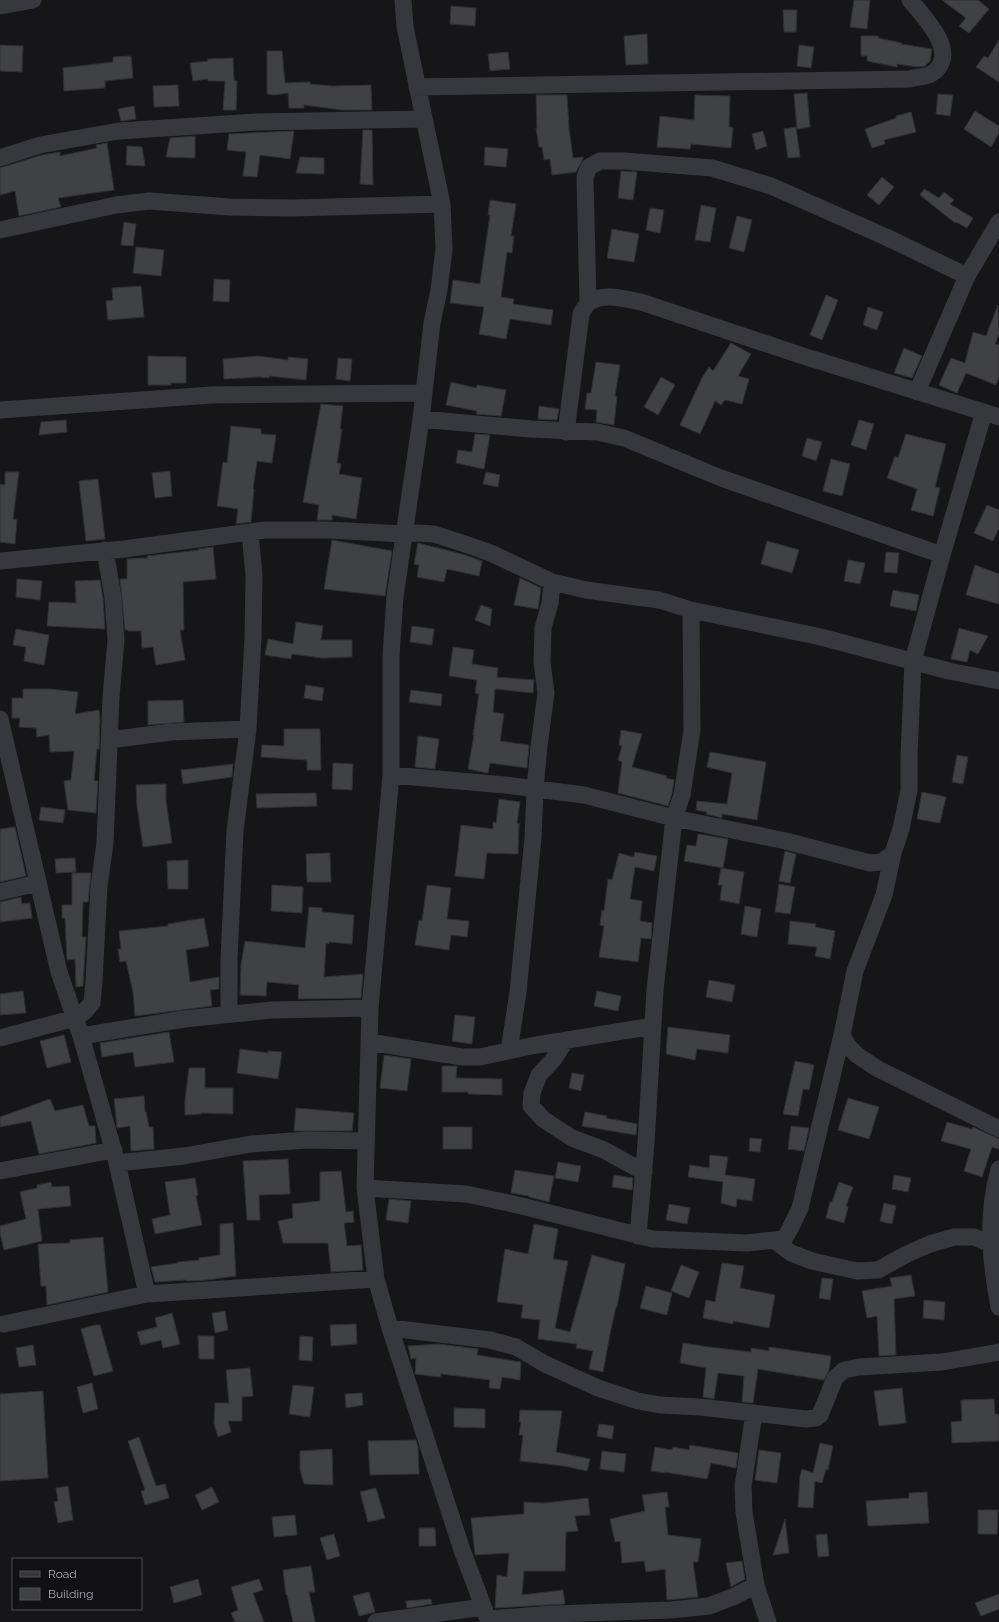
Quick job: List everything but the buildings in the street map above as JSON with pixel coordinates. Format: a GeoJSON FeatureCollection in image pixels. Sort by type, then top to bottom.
{"type":"FeatureCollection","features":[{"type":"Feature","properties":{"kind":"street"},"geometry":{"type":"LineString","coordinates":[[0,6],[33,0]]}},
{"type":"Feature","properties":{"kind":"street"},"geometry":{"type":"LineString","coordinates":[[403,0],[405,27],[442,204],[443,256],[440,290],[432,323],[421,419],[395,597],[391,656],[391,775],[370,1008],[365,1188],[376,1279],[390,1328],[462,1550],[487,1616]]}},
{"type":"Feature","properties":{"kind":"street"},"geometry":{"type":"LineString","coordinates":[[417,87],[910,79],[930,75],[937,68],[941,60],[942,47],[937,33],[910,0]]}},
{"type":"Feature","properties":{"kind":"street"},"geometry":{"type":"LineString","coordinates":[[0,158],[40,145],[119,130],[256,122],[424,119]]}},
{"type":"Feature","properties":{"kind":"street"},"geometry":{"type":"LineString","coordinates":[[566,432],[582,314],[588,303],[585,177],[589,167],[600,161],[624,161],[712,168],[771,186],[886,237],[967,276]]}},
{"type":"Feature","properties":{"kind":"street"},"geometry":{"type":"LineString","coordinates":[[0,230],[116,205],[149,201],[230,207],[292,208],[442,204]]}},
{"type":"Feature","properties":{"kind":"street"},"geometry":{"type":"LineString","coordinates":[[917,392],[967,276],[999,222]]}},
{"type":"Feature","properties":{"kind":"street"},"geometry":{"type":"LineString","coordinates":[[365,1188],[466,1194],[522,1206],[653,1239],[741,1243],[784,1239],[800,1208],[842,1035],[855,971],[884,895],[893,853],[901,829],[909,790],[913,661],[942,555],[991,415],[800,355],[641,302],[618,297],[602,298],[588,303]]}},
{"type":"Feature","properties":{"kind":"street"},"geometry":{"type":"LineString","coordinates":[[0,410],[212,395],[424,393]]}},
{"type":"Feature","properties":{"kind":"street"},"geometry":{"type":"LineString","coordinates":[[421,419],[566,432],[597,432],[624,438],[721,478],[942,555]]}},
{"type":"Feature","properties":{"kind":"street"},"geometry":{"type":"LineString","coordinates":[[0,562],[265,530],[328,530],[434,534],[493,554],[552,582],[586,590],[659,600],[691,610],[821,637],[949,671],[999,681]]}},
{"type":"Feature","properties":{"kind":"street"},"geometry":{"type":"LineString","coordinates":[[229,1014],[229,958],[235,831],[248,729],[254,575],[250,532]]}},
{"type":"Feature","properties":{"kind":"street"},"geometry":{"type":"LineString","coordinates":[[0,1038],[75,1018],[84,1012],[92,1003],[99,886],[105,844],[109,740],[116,640],[113,596],[105,550]]}},
{"type":"Feature","properties":{"kind":"street"},"geometry":{"type":"LineString","coordinates":[[509,1051],[518,992],[533,838],[535,788],[546,693],[542,662],[543,628],[550,603],[552,582]]}},
{"type":"Feature","properties":{"kind":"street"},"geometry":{"type":"LineString","coordinates":[[638,1236],[644,1172],[655,990],[674,818],[684,788],[692,730],[691,610]]}},
{"type":"Feature","properties":{"kind":"street"},"geometry":{"type":"LineString","coordinates":[[0,719],[59,972],[81,1036],[116,1156],[147,1294]]}},
{"type":"Feature","properties":{"kind":"street"},"geometry":{"type":"LineString","coordinates":[[109,740],[171,732],[248,729]]}},
{"type":"Feature","properties":{"kind":"street"},"geometry":{"type":"LineString","coordinates":[[391,775],[584,794],[674,818],[786,841],[870,863],[882,862],[893,853]]}},
{"type":"Feature","properties":{"kind":"street"},"geometry":{"type":"LineString","coordinates":[[0,892],[38,883]]}},
{"type":"Feature","properties":{"kind":"street"},"geometry":{"type":"LineString","coordinates":[[81,1036],[184,1019],[229,1014],[272,1010],[370,1008]]}},
{"type":"Feature","properties":{"kind":"street"},"geometry":{"type":"LineString","coordinates":[[369,1042],[462,1057],[480,1057],[566,1040],[653,1026]]}},
{"type":"Feature","properties":{"kind":"street"},"geometry":{"type":"LineString","coordinates":[[842,1035],[848,1046],[856,1055],[878,1069],[999,1129]]}},
{"type":"Feature","properties":{"kind":"street"},"geometry":{"type":"LineString","coordinates":[[566,1040],[553,1060],[539,1075],[532,1093],[531,1106],[543,1119],[572,1138],[604,1150],[644,1172]]}},
{"type":"Feature","properties":{"kind":"street"},"geometry":{"type":"LineString","coordinates":[[0,1171],[116,1156],[184,1156],[251,1144],[306,1140],[366,1141]]}},
{"type":"Feature","properties":{"kind":"street"},"geometry":{"type":"LineString","coordinates":[[999,1169],[993,1196],[990,1244],[999,1307]]}},
{"type":"Feature","properties":{"kind":"street"},"geometry":{"type":"LineString","coordinates":[[774,1240],[791,1253],[812,1261],[857,1270],[878,1270],[907,1254],[930,1244],[954,1237],[974,1237],[990,1244]]}},
{"type":"Feature","properties":{"kind":"street"},"geometry":{"type":"LineString","coordinates":[[4,1324],[147,1294],[376,1279]]}},
{"type":"Feature","properties":{"kind":"street"},"geometry":{"type":"LineString","coordinates":[[390,1328],[490,1340],[516,1347],[545,1364],[598,1388],[638,1401],[660,1405],[806,1419],[816,1418],[820,1415],[835,1378],[844,1370],[859,1367],[942,1362],[999,1352]]}},
{"type":"Feature","properties":{"kind":"street"},"geometry":{"type":"LineString","coordinates":[[754,1413],[743,1486],[744,1512],[756,1586],[768,1622]]}},
{"type":"Feature","properties":{"kind":"street"},"geometry":{"type":"LineString","coordinates":[[376,1622],[553,1614],[642,1617],[671,1610],[709,1606],[756,1586]]}}]}
